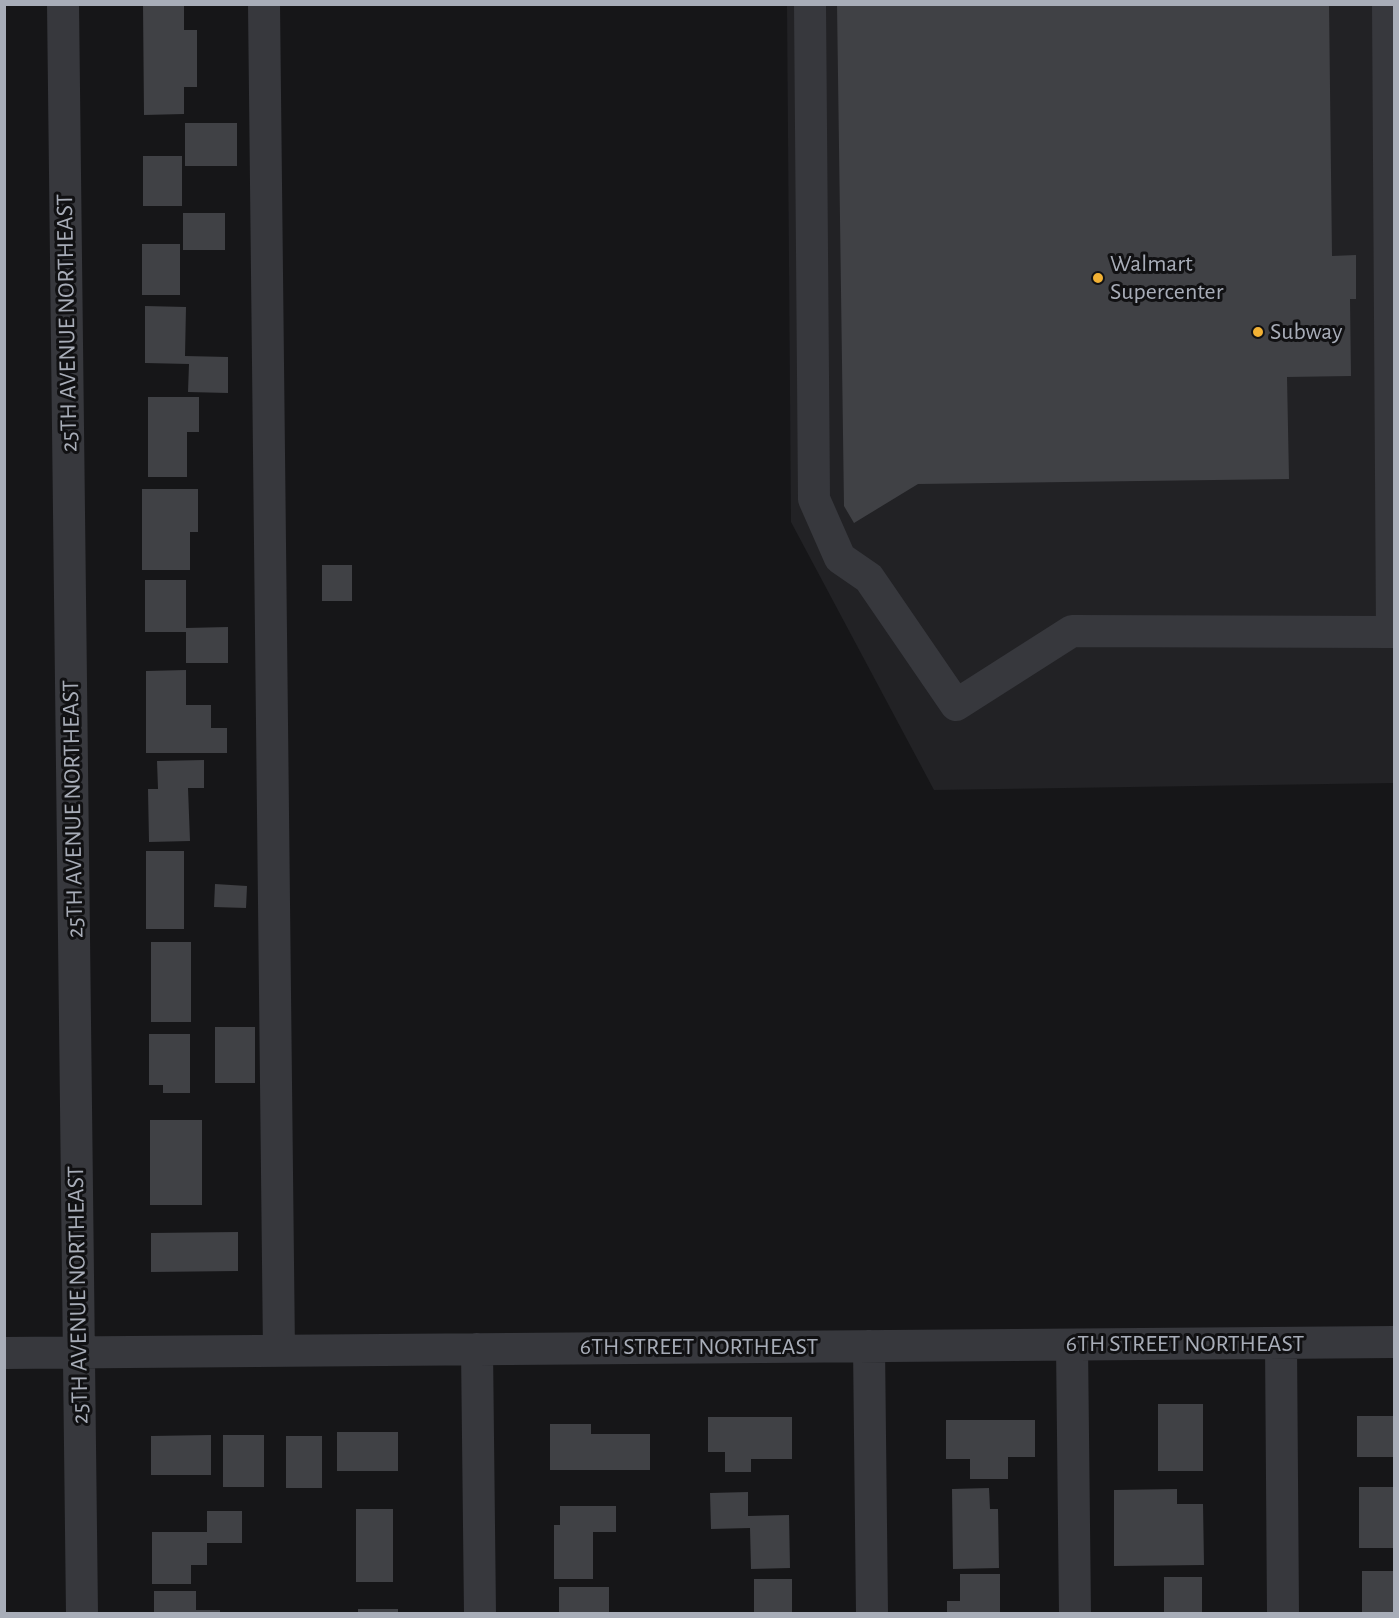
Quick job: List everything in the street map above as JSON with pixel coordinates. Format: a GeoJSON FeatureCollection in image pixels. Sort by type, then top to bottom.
{"type":"FeatureCollection","features":[{"type":"Feature","properties":{"kind":"street","name":"25TH AVENUE NORTHEAST"},"geometry":{"type":"LineString","coordinates":[[63,4],[82,1614]]}},
{"type":"Feature","properties":{"kind":"street"},"geometry":{"type":"LineString","coordinates":[[264,4],[279,1351]]}},
{"type":"Feature","properties":{"kind":"street"},"geometry":{"type":"LineString","coordinates":[[810,4],[814,499],[840,558],[869,578],[956,705],[1071,631],[1393,632],[1388,4]]}},
{"type":"Feature","properties":{"kind":"street","name":"6TH STREET NORTHEAST"},"geometry":{"type":"LineString","coordinates":[[4,1353],[1395,1342]]}},
{"type":"Feature","properties":{"kind":"street"},"geometry":{"type":"LineString","coordinates":[[1281,1343],[1283,1614]]}},
{"type":"Feature","properties":{"kind":"street"},"geometry":{"type":"LineString","coordinates":[[1072,1345],[1076,1614]]}},
{"type":"Feature","properties":{"kind":"street"},"geometry":{"type":"LineString","coordinates":[[869,1346],[872,1614]]}},
{"type":"Feature","properties":{"kind":"street"},"geometry":{"type":"LineString","coordinates":[[477,1349],[480,1614]]}},
{"type":"Feature","properties":{"kind":"shaded area"},"geometry":{"type":"Polygon","coordinates":[[[787,5],[1394,5],[1394,783],[934,790],[791,522],[787,5]]]}},
{"type":"Feature","properties":{"kind":"building"},"geometry":{"type":"Polygon","coordinates":[[[143,4],[184,4],[184,30],[197,30],[197,87],[184,87],[184,114],[144,115],[143,4]]]}},
{"type":"Feature","properties":{"kind":"building","name":"Walmart Supercenter"},"geometry":{"type":"Polygon","coordinates":[[[837,4],[1329,4],[1332,256],[1356,255],[1356,299],[1350,299],[1351,376],[1287,377],[1289,479],[918,484],[854,523],[844,506],[837,4]]]}},
{"type":"Feature","properties":{"kind":"building"},"geometry":{"type":"Polygon","coordinates":[[[185,123],[237,123],[237,166],[185,166],[185,123]]]}},
{"type":"Feature","properties":{"kind":"building"},"geometry":{"type":"Polygon","coordinates":[[[143,156],[182,156],[182,206],[143,206],[143,156]]]}},
{"type":"Feature","properties":{"kind":"building"},"geometry":{"type":"Polygon","coordinates":[[[183,213],[225,213],[225,250],[183,250],[183,213]]]}},
{"type":"Feature","properties":{"kind":"building"},"geometry":{"type":"Polygon","coordinates":[[[142,244],[180,244],[180,295],[142,295],[142,244]]]}},
{"type":"Feature","properties":{"kind":"building"},"geometry":{"type":"Polygon","coordinates":[[[145,306],[186,307],[185,356],[228,357],[228,393],[188,392],[189,364],[145,363],[145,306]]]}},
{"type":"Feature","properties":{"kind":"building"},"geometry":{"type":"Polygon","coordinates":[[[148,397],[199,397],[199,432],[187,432],[187,477],[148,477],[148,397]]]}},
{"type":"Feature","properties":{"kind":"building"},"geometry":{"type":"Polygon","coordinates":[[[142,489],[198,489],[198,532],[190,532],[190,570],[142,570],[142,489]]]}},
{"type":"Feature","properties":{"kind":"building"},"geometry":{"type":"Polygon","coordinates":[[[322,565],[352,565],[352,601],[322,601],[322,565]]]}},
{"type":"Feature","properties":{"kind":"building"},"geometry":{"type":"Polygon","coordinates":[[[145,580],[186,580],[186,628],[228,627],[228,663],[186,663],[186,632],[145,632],[145,580]]]}},
{"type":"Feature","properties":{"kind":"building"},"geometry":{"type":"Polygon","coordinates":[[[186,670],[186,705],[211,705],[211,728],[227,728],[227,753],[146,753],[146,671],[186,670]]]}},
{"type":"Feature","properties":{"kind":"building"},"geometry":{"type":"Polygon","coordinates":[[[204,760],[204,788],[188,788],[190,841],[149,842],[148,789],[158,789],[157,761],[204,760]]]}},
{"type":"Feature","properties":{"kind":"building"},"geometry":{"type":"Polygon","coordinates":[[[146,851],[184,851],[184,929],[146,929],[146,851]]]}},
{"type":"Feature","properties":{"kind":"building"},"geometry":{"type":"Polygon","coordinates":[[[215,884],[247,886],[246,908],[214,907],[215,884]]]}},
{"type":"Feature","properties":{"kind":"building"},"geometry":{"type":"Polygon","coordinates":[[[151,942],[191,942],[191,1022],[151,1022],[151,942]]]}},
{"type":"Feature","properties":{"kind":"building"},"geometry":{"type":"Polygon","coordinates":[[[215,1027],[255,1027],[255,1083],[215,1083],[215,1027]]]}},
{"type":"Feature","properties":{"kind":"building"},"geometry":{"type":"Polygon","coordinates":[[[149,1034],[190,1034],[190,1093],[163,1093],[163,1085],[149,1085],[149,1034]]]}},
{"type":"Feature","properties":{"kind":"building"},"geometry":{"type":"Polygon","coordinates":[[[150,1120],[202,1120],[202,1205],[150,1205],[150,1120]]]}},
{"type":"Feature","properties":{"kind":"building"},"geometry":{"type":"Polygon","coordinates":[[[238,1232],[238,1271],[151,1272],[151,1233],[238,1232]]]}},
{"type":"Feature","properties":{"kind":"building"},"geometry":{"type":"Polygon","coordinates":[[[1158,1404],[1203,1404],[1203,1471],[1158,1471],[1158,1404]]]}},
{"type":"Feature","properties":{"kind":"building"},"geometry":{"type":"Polygon","coordinates":[[[1357,1416],[1394,1416],[1394,1457],[1357,1457],[1357,1416]]]}},
{"type":"Feature","properties":{"kind":"building"},"geometry":{"type":"Polygon","coordinates":[[[708,1417],[792,1417],[792,1459],[751,1459],[751,1472],[725,1472],[725,1452],[708,1452],[708,1417]]]}},
{"type":"Feature","properties":{"kind":"building"},"geometry":{"type":"Polygon","coordinates":[[[946,1420],[1035,1420],[1035,1457],[1008,1457],[1008,1479],[970,1479],[970,1459],[946,1459],[946,1420]]]}},
{"type":"Feature","properties":{"kind":"building"},"geometry":{"type":"Polygon","coordinates":[[[550,1424],[591,1424],[591,1434],[650,1434],[650,1470],[550,1470],[550,1424]]]}},
{"type":"Feature","properties":{"kind":"building"},"geometry":{"type":"Polygon","coordinates":[[[337,1432],[398,1432],[398,1471],[337,1471],[337,1432]]]}},
{"type":"Feature","properties":{"kind":"building"},"geometry":{"type":"Polygon","coordinates":[[[211,1435],[211,1475],[151,1475],[151,1436],[211,1435]]]}},
{"type":"Feature","properties":{"kind":"building"},"geometry":{"type":"Polygon","coordinates":[[[223,1435],[264,1435],[264,1487],[223,1487],[223,1435]]]}},
{"type":"Feature","properties":{"kind":"building"},"geometry":{"type":"Polygon","coordinates":[[[286,1436],[322,1436],[322,1488],[286,1488],[286,1436]]]}},
{"type":"Feature","properties":{"kind":"building"},"geometry":{"type":"Polygon","coordinates":[[[1359,1487],[1394,1487],[1394,1548],[1359,1548],[1359,1487]]]}},
{"type":"Feature","properties":{"kind":"building"},"geometry":{"type":"Polygon","coordinates":[[[989,1488],[990,1509],[998,1509],[999,1568],[953,1569],[952,1489],[989,1488]]]}},
{"type":"Feature","properties":{"kind":"building"},"geometry":{"type":"Polygon","coordinates":[[[1177,1489],[1177,1504],[1203,1504],[1204,1565],[1114,1566],[1114,1490],[1177,1489]]]}},
{"type":"Feature","properties":{"kind":"building"},"geometry":{"type":"Polygon","coordinates":[[[748,1492],[748,1516],[789,1515],[790,1568],[751,1569],[750,1528],[711,1529],[710,1493],[748,1492]]]}},
{"type":"Feature","properties":{"kind":"building"},"geometry":{"type":"Polygon","coordinates":[[[560,1506],[616,1506],[616,1532],[593,1532],[593,1579],[554,1579],[554,1525],[560,1525],[560,1506]]]}},
{"type":"Feature","properties":{"kind":"building"},"geometry":{"type":"Polygon","coordinates":[[[356,1509],[393,1509],[393,1582],[356,1582],[356,1509]]]}},
{"type":"Feature","properties":{"kind":"building"},"geometry":{"type":"Polygon","coordinates":[[[207,1511],[242,1511],[242,1543],[207,1543],[207,1565],[191,1565],[191,1584],[152,1584],[152,1532],[207,1532],[207,1511]]]}},
{"type":"Feature","properties":{"kind":"building"},"geometry":{"type":"Polygon","coordinates":[[[1362,1571],[1394,1571],[1394,1614],[1362,1614],[1362,1571]]]}},
{"type":"Feature","properties":{"kind":"building"},"geometry":{"type":"Polygon","coordinates":[[[960,1574],[1000,1574],[1000,1614],[947,1614],[947,1601],[960,1601],[960,1574]]]}},
{"type":"Feature","properties":{"kind":"building"},"geometry":{"type":"Polygon","coordinates":[[[1164,1577],[1202,1577],[1202,1614],[1164,1614],[1164,1577]]]}},
{"type":"Feature","properties":{"kind":"building"},"geometry":{"type":"Polygon","coordinates":[[[754,1579],[792,1579],[792,1614],[754,1614],[754,1579]]]}},
{"type":"Feature","properties":{"kind":"building"},"geometry":{"type":"Polygon","coordinates":[[[559,1587],[609,1587],[609,1614],[559,1614],[559,1587]]]}},
{"type":"Feature","properties":{"kind":"building"},"geometry":{"type":"Polygon","coordinates":[[[154,1591],[196,1591],[196,1610],[220,1610],[220,1614],[154,1614],[154,1591]]]}},
{"type":"Feature","properties":{"kind":"building"},"geometry":{"type":"Polygon","coordinates":[[[358,1609],[398,1609],[398,1614],[358,1614],[358,1609]]]}},
{"type":"Feature","properties":{"kind":"place","name":"Walmart Supercenter"},"geometry":{"type":"Point","coordinates":[1098,278]}},
{"type":"Feature","properties":{"kind":"place","name":"Subway"},"geometry":{"type":"Point","coordinates":[1258,332]}}]}
